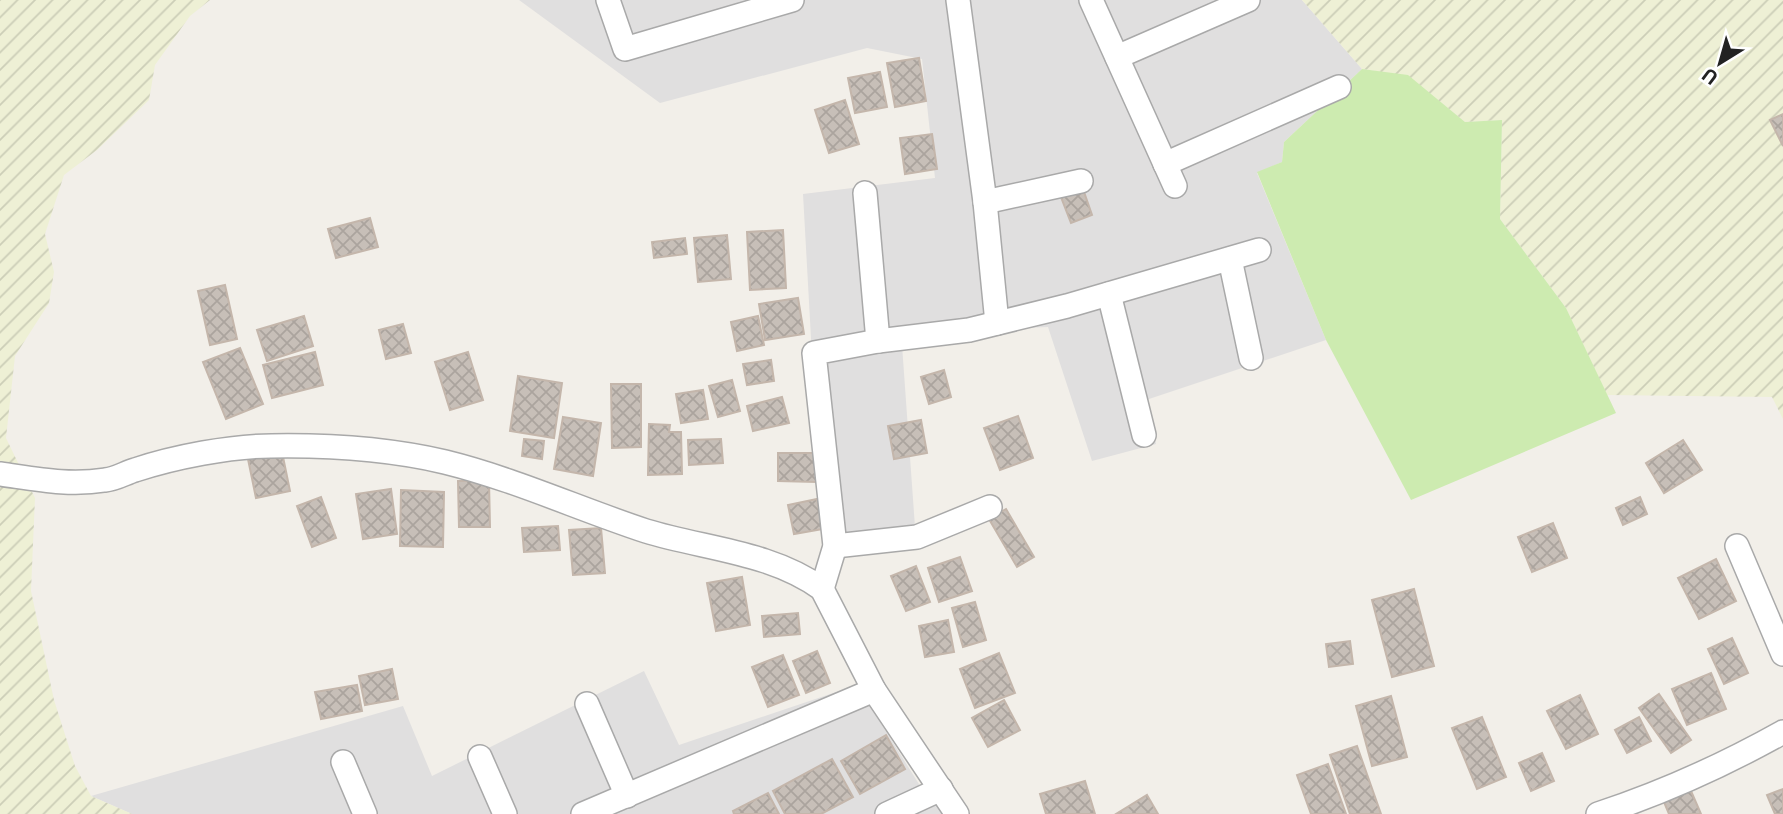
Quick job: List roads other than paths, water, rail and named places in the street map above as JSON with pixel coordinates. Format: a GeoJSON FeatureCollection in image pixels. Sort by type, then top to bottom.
{"type":"FeatureCollection","features":[{"type":"Feature","properties":{"kind":"street"},"geometry":{"type":"LineString","coordinates":[[608,0],[625,50],[792,0]]}},
{"type":"Feature","properties":{"kind":"street"},"geometry":{"type":"LineString","coordinates":[[958,0],[985,202],[997,323]]}},
{"type":"Feature","properties":{"kind":"street"},"geometry":{"type":"LineString","coordinates":[[1091,0],[1175,186]]}},
{"type":"Feature","properties":{"kind":"street"},"geometry":{"type":"LineString","coordinates":[[1117,57],[1248,0]]}},
{"type":"Feature","properties":{"kind":"street"},"geometry":{"type":"LineString","coordinates":[[1165,164],[1339,87]]}},
{"type":"Feature","properties":{"kind":"street"},"geometry":{"type":"LineString","coordinates":[[985,202],[1081,181]]}},
{"type":"Feature","properties":{"kind":"street"},"geometry":{"type":"LineString","coordinates":[[865,193],[878,341]]}},
{"type":"Feature","properties":{"kind":"street"},"geometry":{"type":"LineString","coordinates":[[822,589],[835,546],[814,354],[878,341],[969,330],[1109,294],[1259,250]]}},
{"type":"Feature","properties":{"kind":"street"},"geometry":{"type":"LineString","coordinates":[[1230,258],[1251,358]]}},
{"type":"Feature","properties":{"kind":"street"},"geometry":{"type":"LineString","coordinates":[[1109,294],[1144,435]]}},
{"type":"Feature","properties":{"kind":"street"},"geometry":{"type":"LineString","coordinates":[[0,474],[77,484],[109,480],[135,470],[201,454],[269,446],[383,451],[445,462],[517,484],[647,531],[754,557],[810,580],[822,589],[874,691],[957,814]]}},
{"type":"Feature","properties":{"kind":"street"},"geometry":{"type":"LineString","coordinates":[[835,546],[917,537],[990,507]]}},
{"type":"Feature","properties":{"kind":"street"},"geometry":{"type":"LineString","coordinates":[[1737,546],[1783,654]]}},
{"type":"Feature","properties":{"kind":"street"},"geometry":{"type":"LineString","coordinates":[[583,814],[874,691]]}},
{"type":"Feature","properties":{"kind":"street"},"geometry":{"type":"LineString","coordinates":[[587,704],[627,796]]}},
{"type":"Feature","properties":{"kind":"street"},"geometry":{"type":"LineString","coordinates":[[1598,814],[1644,799],[1783,732]]}},
{"type":"Feature","properties":{"kind":"street"},"geometry":{"type":"LineString","coordinates":[[480,757],[505,814]]}},
{"type":"Feature","properties":{"kind":"street"},"geometry":{"type":"LineString","coordinates":[[343,762],[365,814]]}},
{"type":"Feature","properties":{"kind":"street"},"geometry":{"type":"LineString","coordinates":[[887,814],[941,789]]}}]}
